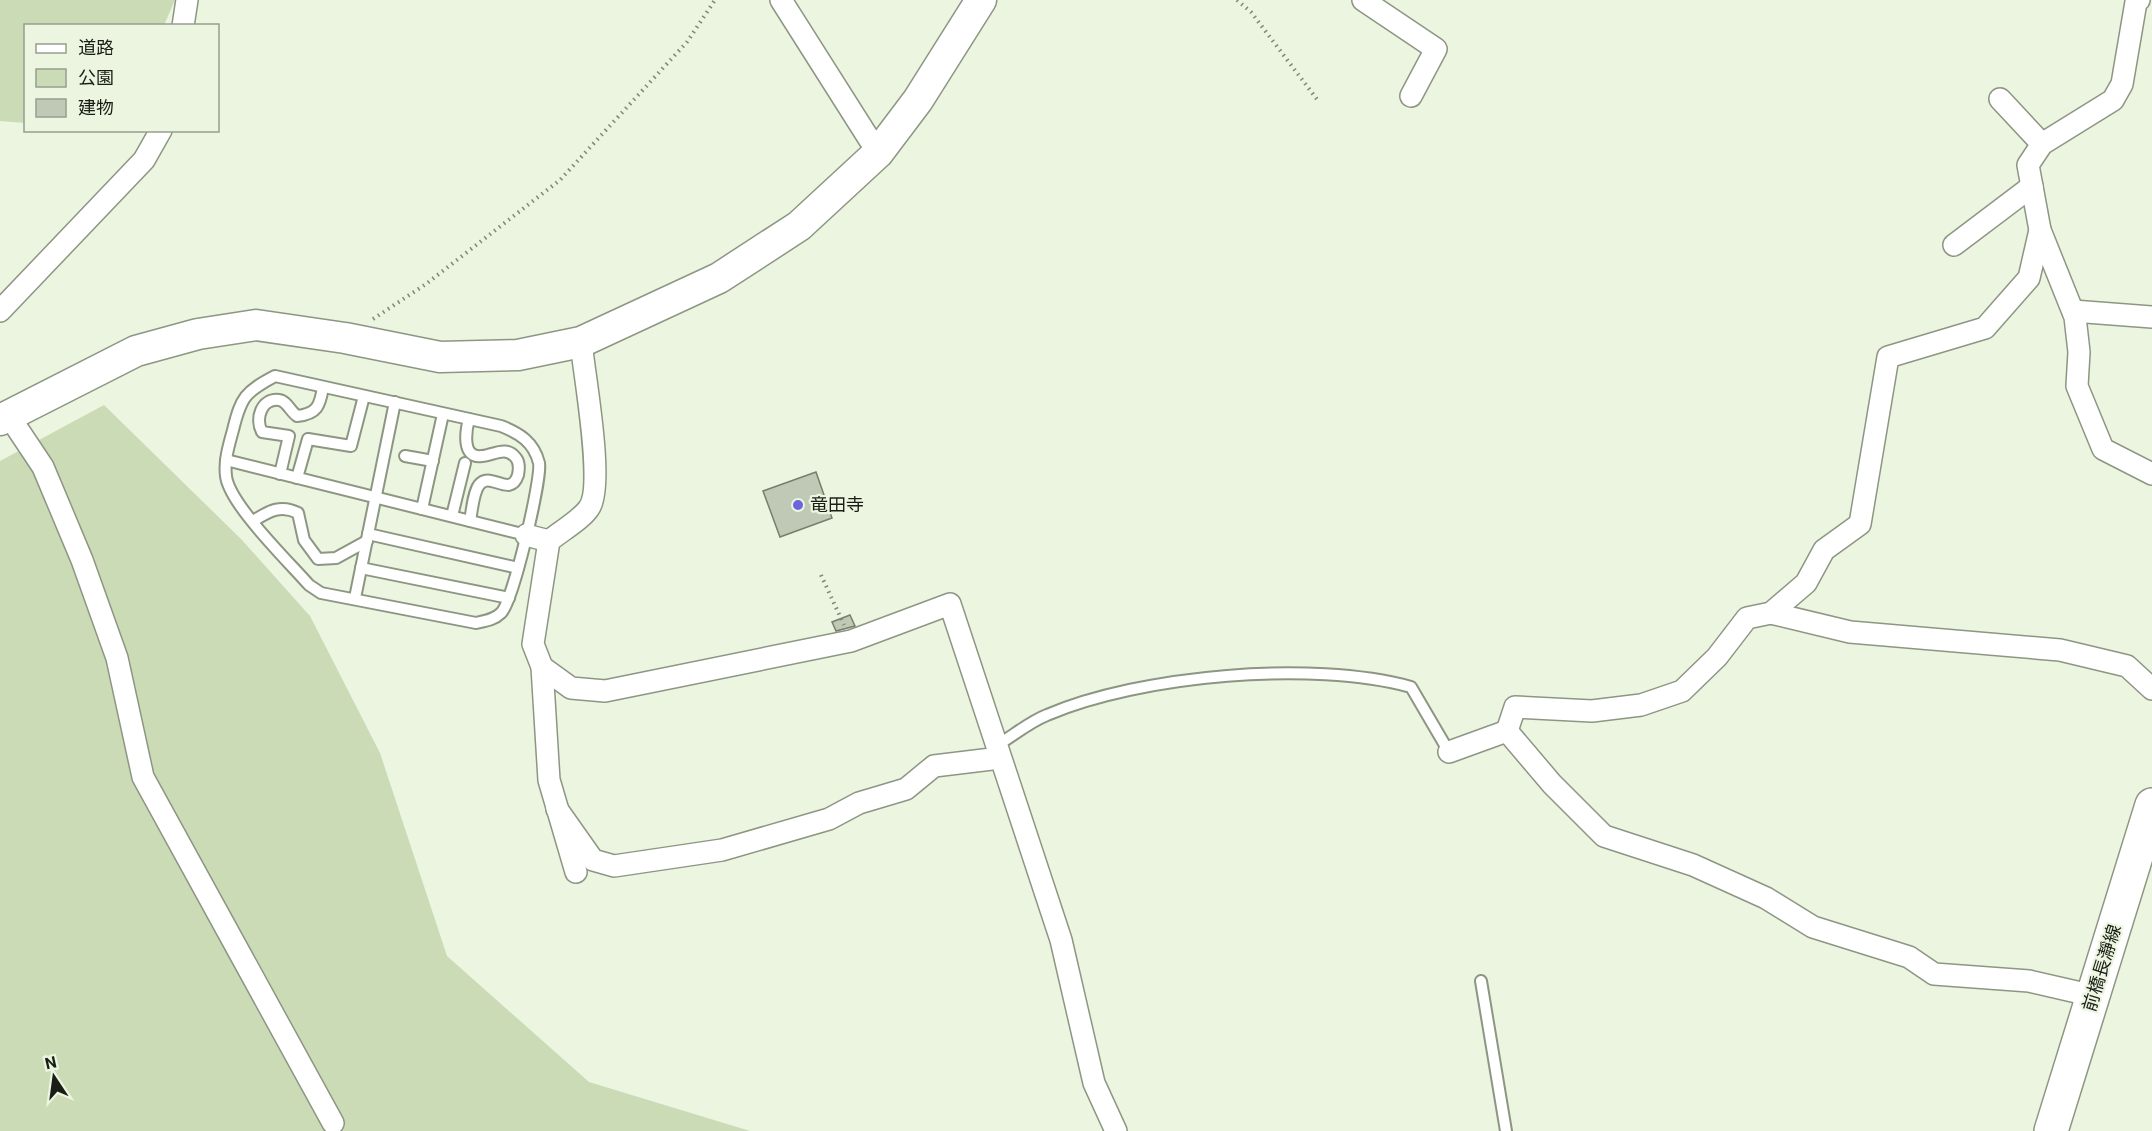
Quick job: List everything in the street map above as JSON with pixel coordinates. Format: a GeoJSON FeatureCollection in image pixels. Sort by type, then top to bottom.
{"type":"FeatureCollection","features":[{"type":"Feature","properties":{"kind":"main road","name":"前橋長瀞線"},"geometry":{"type":"LineString","coordinates":[[2051,1131],[2152,805]]}},
{"type":"Feature","properties":{"kind":"street"},"geometry":{"type":"LineString","coordinates":[[183,24],[187,0]]}},
{"type":"Feature","properties":{"kind":"street"},"geometry":{"type":"LineString","coordinates":[[781,0],[878,153]]}},
{"type":"Feature","properties":{"kind":"street"},"geometry":{"type":"LineString","coordinates":[[333,1123],[143,777],[117,658],[82,560],[43,467],[4,418],[136,351],[198,334],[256,325],[345,338],[440,357],[518,355],[581,342],[719,278],[799,226],[878,153],[918,100],[981,0]]}},
{"type":"Feature","properties":{"kind":"street"},"geometry":{"type":"LineString","coordinates":[[1363,0],[1436,49],[1411,96]]}},
{"type":"Feature","properties":{"kind":"street"},"geometry":{"type":"LineString","coordinates":[[2136,1],[2122,84],[2113,100],[2042,144],[2028,165],[2040,230],[2073,311],[2079,351],[2077,386],[2103,449],[2152,474]]}},
{"type":"Feature","properties":{"kind":"street"},"geometry":{"type":"LineString","coordinates":[[2000,99],[2042,144]]}},
{"type":"Feature","properties":{"kind":"street"},"geometry":{"type":"LineString","coordinates":[[0,311],[144,160],[160,132]]}},
{"type":"Feature","properties":{"kind":"street"},"geometry":{"type":"LineString","coordinates":[[1954,245],[2032,186]]}},
{"type":"Feature","properties":{"kind":"street"},"geometry":{"type":"LineString","coordinates":[[1771,613],[1806,583],[1824,550],[1860,524],[1888,357],[1985,328],[1993,322],[2029,278],[2040,230]]}},
{"type":"Feature","properties":{"kind":"street"},"geometry":{"type":"LineString","coordinates":[[2073,311],[2152,316]]}},
{"type":"Feature","properties":{"kind":"street"},"geometry":{"type":"LineString","coordinates":[[576,872],[549,780],[542,667],[533,644],[549,541],[590,508],[596,486],[597,465],[581,342]]}},
{"type":"Feature","properties":{"kind":"street"},"geometry":{"type":"LineString","coordinates":[[526,535],[549,541]]}},
{"type":"Feature","properties":{"kind":"street"},"geometry":{"type":"LineString","coordinates":[[542,667],[571,688],[605,691],[851,641],[950,604],[1061,940],[1094,1083],[1116,1131]]}},
{"type":"Feature","properties":{"kind":"street"},"geometry":{"type":"LineString","coordinates":[[1507,731],[1515,707],[1592,711],[1641,705],[1682,691],[1717,657],[1747,618],[1771,613],[1850,632],[2060,650],[2127,666],[2152,689]]}},
{"type":"Feature","properties":{"kind":"street"},"geometry":{"type":"LineString","coordinates":[[1449,752],[1507,731]]}},
{"type":"Feature","properties":{"kind":"street"},"geometry":{"type":"LineString","coordinates":[[1507,731],[1551,784],[1604,836],[1693,865],[1766,898],[1813,927],[1909,957],[1934,974],[2029,981],[2094,996]]}},
{"type":"Feature","properties":{"kind":"street"},"geometry":{"type":"LineString","coordinates":[[557,809],[593,860],[614,866],[722,850],[829,819],[859,803],[906,789],[934,766],[998,752]]}},
{"type":"Feature","properties":{"kind":"lane"},"geometry":{"type":"LineString","coordinates":[[275,376],[323,387],[469,419],[517,432],[528,441],[539,465],[518,568],[509,598],[501,613],[476,623],[321,593],[309,585],[253,521],[237,500],[226,478],[226,460],[239,404],[249,390],[275,376]]}},
{"type":"Feature","properties":{"kind":"lane"},"geometry":{"type":"LineString","coordinates":[[280,474],[289,436],[262,432],[259,418],[264,406],[278,400],[286,403],[297,416],[312,413],[320,405],[323,387]]}},
{"type":"Feature","properties":{"kind":"lane"},"geometry":{"type":"LineString","coordinates":[[297,478],[308,439],[351,446],[364,396]]}},
{"type":"Feature","properties":{"kind":"lane"},"geometry":{"type":"LineString","coordinates":[[355,598],[395,402]]}},
{"type":"Feature","properties":{"kind":"lane"},"geometry":{"type":"LineString","coordinates":[[422,509],[443,414]]}},
{"type":"Feature","properties":{"kind":"lane"},"geometry":{"type":"LineString","coordinates":[[469,419],[465,436],[473,454],[481,457],[499,451],[508,452],[515,456],[519,464],[518,475],[510,485],[504,486],[490,480],[478,486],[470,521]]}},
{"type":"Feature","properties":{"kind":"lane"},"geometry":{"type":"LineString","coordinates":[[405,456],[433,461]]}},
{"type":"Feature","properties":{"kind":"lane"},"geometry":{"type":"LineString","coordinates":[[226,460],[526,535]]}},
{"type":"Feature","properties":{"kind":"lane"},"geometry":{"type":"LineString","coordinates":[[452,516],[465,463]]}},
{"type":"Feature","properties":{"kind":"lane"},"geometry":{"type":"LineString","coordinates":[[253,521],[279,508],[288,508],[298,513],[304,540],[318,559],[336,558],[368,538],[518,568]]}},
{"type":"Feature","properties":{"kind":"lane"},"geometry":{"type":"LineString","coordinates":[[361,568],[509,598]]}},
{"type":"Feature","properties":{"kind":"lane"},"geometry":{"type":"LineString","coordinates":[[998,752],[1045,716],[1093,698],[1149,685],[1271,674],[1381,679],[1411,687],[1449,752]]}},
{"type":"Feature","properties":{"kind":"lane"},"geometry":{"type":"LineString","coordinates":[[1481,981],[1506,1131]]}},
{"type":"Feature","properties":{"kind":"path"},"geometry":{"type":"LineString","coordinates":[[345,338],[426,285],[560,180],[687,42],[715,0]]}},
{"type":"Feature","properties":{"kind":"path"},"geometry":{"type":"LineString","coordinates":[[1237,0],[1251,12],[1319,102]]}},
{"type":"Feature","properties":{"kind":"path"},"geometry":{"type":"LineString","coordinates":[[822,575],[847,632]]}},
{"type":"Feature","properties":{"kind":"green space"},"geometry":{"type":"Polygon","coordinates":[[[0,0],[175,0],[164,24],[24,24],[24,123],[0,121],[0,0]]]}},
{"type":"Feature","properties":{"kind":"green space"},"geometry":{"type":"Polygon","coordinates":[[[104,405],[241,539],[310,616],[380,753],[447,956],[589,1082],[750,1131],[0,1131],[0,461],[104,405]]]}},
{"type":"Feature","properties":{"kind":"building","name":"竜田寺"},"geometry":{"type":"Polygon","coordinates":[[[816,472],[832,518],[780,537],[763,491],[816,472]]]}},
{"type":"Feature","properties":{"kind":"building"},"geometry":{"type":"Polygon","coordinates":[[[850,615],[855,626],[836,631],[832,622],[850,615]]]}},
{"type":"Feature","properties":{"kind":"place","name":"竜田寺"},"geometry":{"type":"Point","coordinates":[798,505]}}]}
